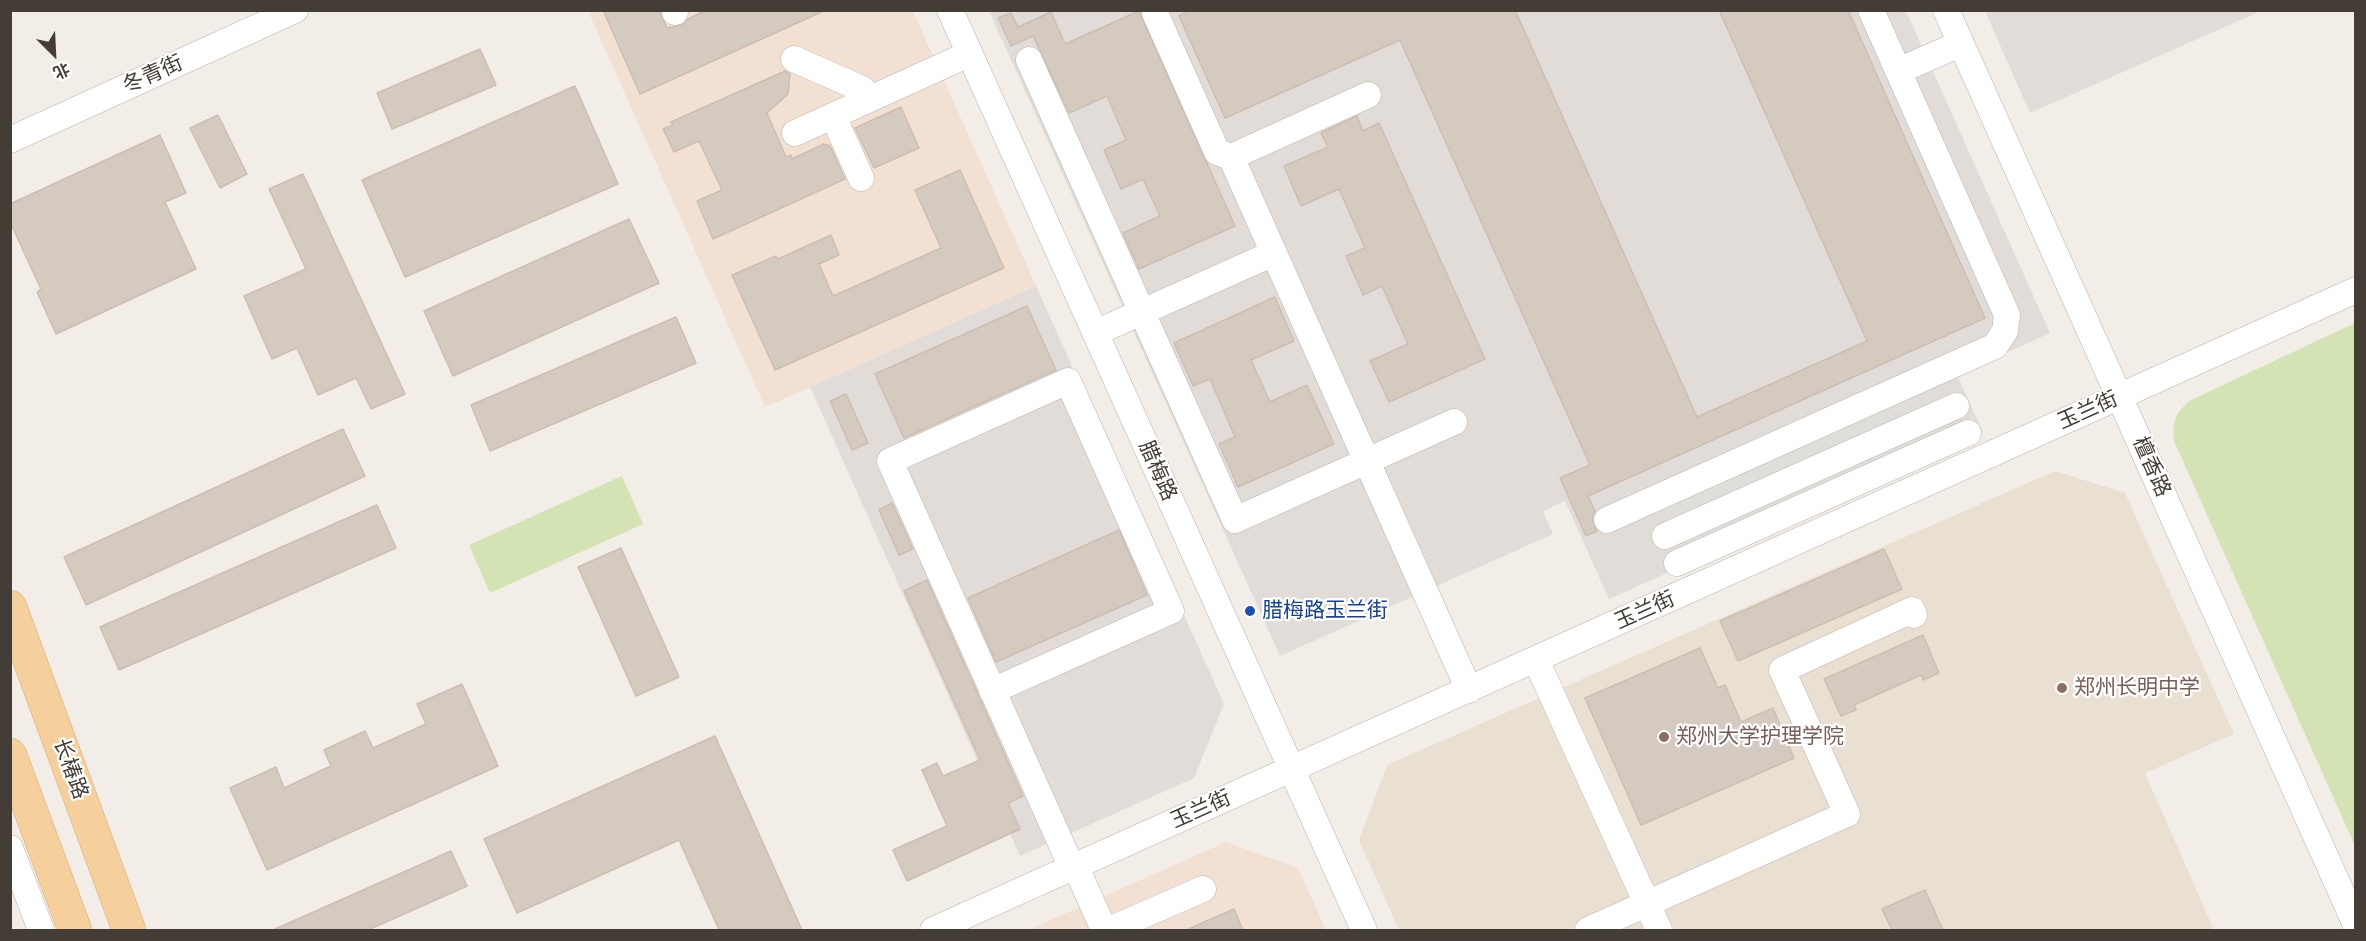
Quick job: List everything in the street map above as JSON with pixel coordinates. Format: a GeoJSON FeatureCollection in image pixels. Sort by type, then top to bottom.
{"type":"FeatureCollection","features":[{"type":"Feature","properties":{"kind":"main road","name":"长椿路"},"geometry":{"type":"LineString","coordinates":[[10,607],[129,930]]}},
{"type":"Feature","properties":{"kind":"main road"},"geometry":{"type":"LineString","coordinates":[[10,755],[75,930]]}},
{"type":"Feature","properties":{"kind":"street","name":"冬青街"},"geometry":{"type":"LineString","coordinates":[[10,140],[295,10]]}},
{"type":"Feature","properties":{"kind":"street"},"geometry":{"type":"LineString","coordinates":[[1607,520],[1995,346],[2005,331],[2007,315],[1871,10]]}},
{"type":"Feature","properties":{"kind":"street","name":"檀香路"},"geometry":{"type":"LineString","coordinates":[[1946,10],[2355,925]]}},
{"type":"Feature","properties":{"kind":"street","name":"腊梅路"},"geometry":{"type":"LineString","coordinates":[[957,13],[969,54],[1364,930]]}},
{"type":"Feature","properties":{"kind":"street"},"geometry":{"type":"LineString","coordinates":[[1155,13],[1217,152],[1231,157],[1368,95]]}},
{"type":"Feature","properties":{"kind":"street"},"geometry":{"type":"LineString","coordinates":[[1898,71],[1960,44]]}},
{"type":"Feature","properties":{"kind":"street"},"geometry":{"type":"LineString","coordinates":[[795,133],[969,54]]}},
{"type":"Feature","properties":{"kind":"street"},"geometry":{"type":"LineString","coordinates":[[794,59],[862,89],[871,98]]}},
{"type":"Feature","properties":{"kind":"street"},"geometry":{"type":"LineString","coordinates":[[1029,60],[1235,520],[1454,422]]}},
{"type":"Feature","properties":{"kind":"street"},"geometry":{"type":"LineString","coordinates":[[832,116],[861,178]]}},
{"type":"Feature","properties":{"kind":"street"},"geometry":{"type":"LineString","coordinates":[[1231,157],[1469,690]]}},
{"type":"Feature","properties":{"kind":"street"},"geometry":{"type":"LineString","coordinates":[[1095,333],[1274,253]]}},
{"type":"Feature","properties":{"kind":"street","name":"玉兰街"},"geometry":{"type":"LineString","coordinates":[[933,930],[2355,290]]}},
{"type":"Feature","properties":{"kind":"street"},"geometry":{"type":"LineString","coordinates":[[1940,371],[1980,460]]}},
{"type":"Feature","properties":{"kind":"street"},"geometry":{"type":"LineString","coordinates":[[992,691],[1171,611],[1068,381],[890,461],[992,691],[1106,930],[1203,889]]}},
{"type":"Feature","properties":{"kind":"street"},"geometry":{"type":"LineString","coordinates":[[1665,536],[1956,406]]}},
{"type":"Feature","properties":{"kind":"street"},"geometry":{"type":"LineString","coordinates":[[1677,563],[1968,433]]}},
{"type":"Feature","properties":{"kind":"street"},"geometry":{"type":"LineString","coordinates":[[1649,501],[1689,590]]}},
{"type":"Feature","properties":{"kind":"street"},"geometry":{"type":"LineString","coordinates":[[1588,930],[1847,814],[1782,670],[1912,610],[1914,615]]}},
{"type":"Feature","properties":{"kind":"street"},"geometry":{"type":"LineString","coordinates":[[1536,660],[1659,930]]}},
{"type":"Feature","properties":{"kind":"street"},"geometry":{"type":"LineString","coordinates":[[10,848],[41,930]]}},
{"type":"Feature","properties":{"kind":"shaded area"},"geometry":{"type":"Polygon","coordinates":[[[588,11],[913,11],[1036,286],[765,407],[588,11]]]}},
{"type":"Feature","properties":{"kind":"shaded area"},"geometry":{"type":"Polygon","coordinates":[[[989,11],[1906,11],[2050,333],[1957,375],[1983,432],[1609,599],[1565,501],[1543,511],[1553,534],[1280,656],[989,11]]]}},
{"type":"Feature","properties":{"kind":"shaded area"},"geometry":{"type":"Polygon","coordinates":[[[1985,11],[2261,11],[2030,113],[1985,11]]]}},
{"type":"Feature","properties":{"kind":"shaded area"},"geometry":{"type":"Polygon","coordinates":[[[1036,286],[1224,704],[1194,778],[1020,856],[810,387],[1036,286]]]}},
{"type":"Feature","properties":{"kind":"shaded area"},"geometry":{"type":"Polygon","coordinates":[[[1926,383],[1952,442],[1689,560],[1662,501],[1926,383]]]}},
{"type":"Feature","properties":{"kind":"shaded area"},"geometry":{"type":"Polygon","coordinates":[[[2055,471],[2125,493],[2234,734],[2145,773],[2214,930],[1399,930],[1359,840],[1387,765],[2055,471]]]}},
{"type":"Feature","properties":{"kind":"shaded area"},"geometry":{"type":"Polygon","coordinates":[[[1226,842],[1298,868],[1326,930],[1028,930],[1226,842]]]}},
{"type":"Feature","properties":{"kind":"green space"},"geometry":{"type":"Polygon","coordinates":[[[2355,323],[2355,846],[2174,441],[2173,434],[2174,423],[2180,410],[2189,401],[2355,323]]]}},
{"type":"Feature","properties":{"kind":"green space"},"geometry":{"type":"Polygon","coordinates":[[[622,476],[643,524],[490,593],[469,545],[622,476]]]}},
{"type":"Feature","properties":{"kind":"building"},"geometry":{"type":"Polygon","coordinates":[[[603,10],[659,10],[667,28],[682,25],[688,19],[707,10],[826,10],[640,94],[603,10]]]}},
{"type":"Feature","properties":{"kind":"building"},"geometry":{"type":"Polygon","coordinates":[[[1190,10],[1515,10],[1697,417],[1867,341],[1719,10],[1848,10],[1985,318],[1588,496],[1595,511],[1592,519],[1597,531],[1586,536],[1560,478],[1590,465],[1400,40],[1225,118],[1179,16],[1190,10]]]}},
{"type":"Feature","properties":{"kind":"building"},"geometry":{"type":"Polygon","coordinates":[[[1139,11],[1235,226],[1139,269],[1123,233],[1160,216],[1143,179],[1121,189],[1104,150],[1126,140],[1107,96],[1069,113],[1033,36],[1011,46],[998,18],[1011,13],[1018,27],[1051,12],[1065,44],[1139,11]]]}},
{"type":"Feature","properties":{"kind":"building"},"geometry":{"type":"Polygon","coordinates":[[[480,49],[496,85],[392,129],[377,93],[480,49]]]}},
{"type":"Feature","properties":{"kind":"building"},"geometry":{"type":"Polygon","coordinates":[[[785,71],[790,74],[788,94],[767,113],[786,157],[791,155],[792,159],[824,144],[830,146],[845,179],[713,239],[697,201],[722,190],[699,141],[674,152],[663,129],[673,125],[671,122],[785,71]]]}},
{"type":"Feature","properties":{"kind":"building"},"geometry":{"type":"Polygon","coordinates":[[[575,86],[618,184],[405,277],[362,180],[575,86]]]}},
{"type":"Feature","properties":{"kind":"building"},"geometry":{"type":"Polygon","coordinates":[[[901,107],[919,148],[874,168],[855,128],[901,107]]]}},
{"type":"Feature","properties":{"kind":"building"},"geometry":{"type":"Polygon","coordinates":[[[218,115],[247,174],[220,188],[190,128],[218,115]]]}},
{"type":"Feature","properties":{"kind":"building"},"geometry":{"type":"Polygon","coordinates":[[[1357,116],[1363,131],[1379,123],[1485,359],[1389,402],[1370,361],[1408,344],[1382,286],[1363,295],[1346,256],[1365,248],[1339,189],[1301,206],[1284,166],[1328,147],[1321,133],[1357,116]]]}},
{"type":"Feature","properties":{"kind":"building"},"geometry":{"type":"Polygon","coordinates":[[[160,135],[186,193],[165,202],[196,269],[56,334],[37,292],[41,289],[10,222],[10,204],[160,135]]]}},
{"type":"Feature","properties":{"kind":"building"},"geometry":{"type":"Polygon","coordinates":[[[960,170],[1004,268],[775,370],[732,275],[776,256],[778,259],[831,235],[839,255],[819,264],[833,296],[941,248],[915,190],[960,170]]]}},
{"type":"Feature","properties":{"kind":"building"},"geometry":{"type":"Polygon","coordinates":[[[303,174],[405,394],[371,409],[356,378],[318,395],[297,348],[272,359],[244,296],[306,269],[269,189],[303,174]]]}},
{"type":"Feature","properties":{"kind":"building"},"geometry":{"type":"Polygon","coordinates":[[[629,219],[659,283],[453,376],[424,311],[629,219]]]}},
{"type":"Feature","properties":{"kind":"building"},"geometry":{"type":"Polygon","coordinates":[[[1275,297],[1294,341],[1251,360],[1270,402],[1307,385],[1334,444],[1238,487],[1219,444],[1235,437],[1210,379],[1193,386],[1174,343],[1275,297]]]}},
{"type":"Feature","properties":{"kind":"building"},"geometry":{"type":"Polygon","coordinates":[[[1027,306],[1056,370],[904,438],[875,374],[1027,306]]]}},
{"type":"Feature","properties":{"kind":"building"},"geometry":{"type":"Polygon","coordinates":[[[676,317],[696,363],[490,451],[471,405],[676,317]]]}},
{"type":"Feature","properties":{"kind":"building"},"geometry":{"type":"Polygon","coordinates":[[[846,394],[868,443],[852,450],[830,401],[846,394]]]}},
{"type":"Feature","properties":{"kind":"building"},"geometry":{"type":"Polygon","coordinates":[[[343,429],[365,476],[86,605],[64,557],[343,429]]]}},
{"type":"Feature","properties":{"kind":"building"},"geometry":{"type":"Polygon","coordinates":[[[892,503],[913,549],[899,555],[879,510],[892,503]]]}},
{"type":"Feature","properties":{"kind":"building"},"geometry":{"type":"Polygon","coordinates":[[[377,505],[396,548],[119,670],[100,627],[377,505]]]}},
{"type":"Feature","properties":{"kind":"building"},"geometry":{"type":"Polygon","coordinates":[[[1119,530],[1147,595],[996,662],[968,598],[1119,530]]]}},
{"type":"Feature","properties":{"kind":"building"},"geometry":{"type":"Polygon","coordinates":[[[621,548],[679,677],[636,696],[578,567],[621,548]]]}},
{"type":"Feature","properties":{"kind":"building"},"geometry":{"type":"Polygon","coordinates":[[[1884,549],[1902,589],[1738,661],[1720,621],[1884,549]]]}},
{"type":"Feature","properties":{"kind":"building"},"geometry":{"type":"Polygon","coordinates":[[[927,580],[1023,796],[1008,803],[1020,829],[907,881],[893,850],[947,826],[922,770],[937,763],[943,776],[980,760],[904,591],[927,580]]]}},
{"type":"Feature","properties":{"kind":"building"},"geometry":{"type":"Polygon","coordinates":[[[1923,635],[1939,673],[1923,680],[1921,675],[1854,705],[1856,710],[1841,716],[1824,679],[1923,635]]]}},
{"type":"Feature","properties":{"kind":"building"},"geometry":{"type":"Polygon","coordinates":[[[1700,648],[1718,688],[1725,685],[1741,722],[1773,708],[1794,758],[1641,825],[1585,698],[1700,648]]]}},
{"type":"Feature","properties":{"kind":"building"},"geometry":{"type":"Polygon","coordinates":[[[462,684],[498,766],[267,870],[230,788],[276,767],[284,788],[331,766],[324,750],[365,731],[373,748],[426,724],[417,704],[462,684]]]}},
{"type":"Feature","properties":{"kind":"building"},"geometry":{"type":"Polygon","coordinates":[[[715,736],[802,930],[719,930],[679,840],[517,913],[484,839],[715,736]]]}},
{"type":"Feature","properties":{"kind":"building"},"geometry":{"type":"Polygon","coordinates":[[[451,851],[467,886],[368,930],[273,930],[451,851]]]}},
{"type":"Feature","properties":{"kind":"building"},"geometry":{"type":"Polygon","coordinates":[[[1925,890],[1943,930],[1892,930],[1882,909],[1925,890]]]}},
{"type":"Feature","properties":{"kind":"building"},"geometry":{"type":"Polygon","coordinates":[[[1234,909],[1243,930],[1186,930],[1234,909]]]}},
{"type":"Feature","properties":{"kind":"place","name":"腊梅路玉兰街"},"geometry":{"type":"Point","coordinates":[1250,611]}},
{"type":"Feature","properties":{"kind":"place","name":"郑州长明中学"},"geometry":{"type":"Point","coordinates":[2062,688]}},
{"type":"Feature","properties":{"kind":"place","name":"郑州大学护理学院"},"geometry":{"type":"Point","coordinates":[1664,737]}}]}
